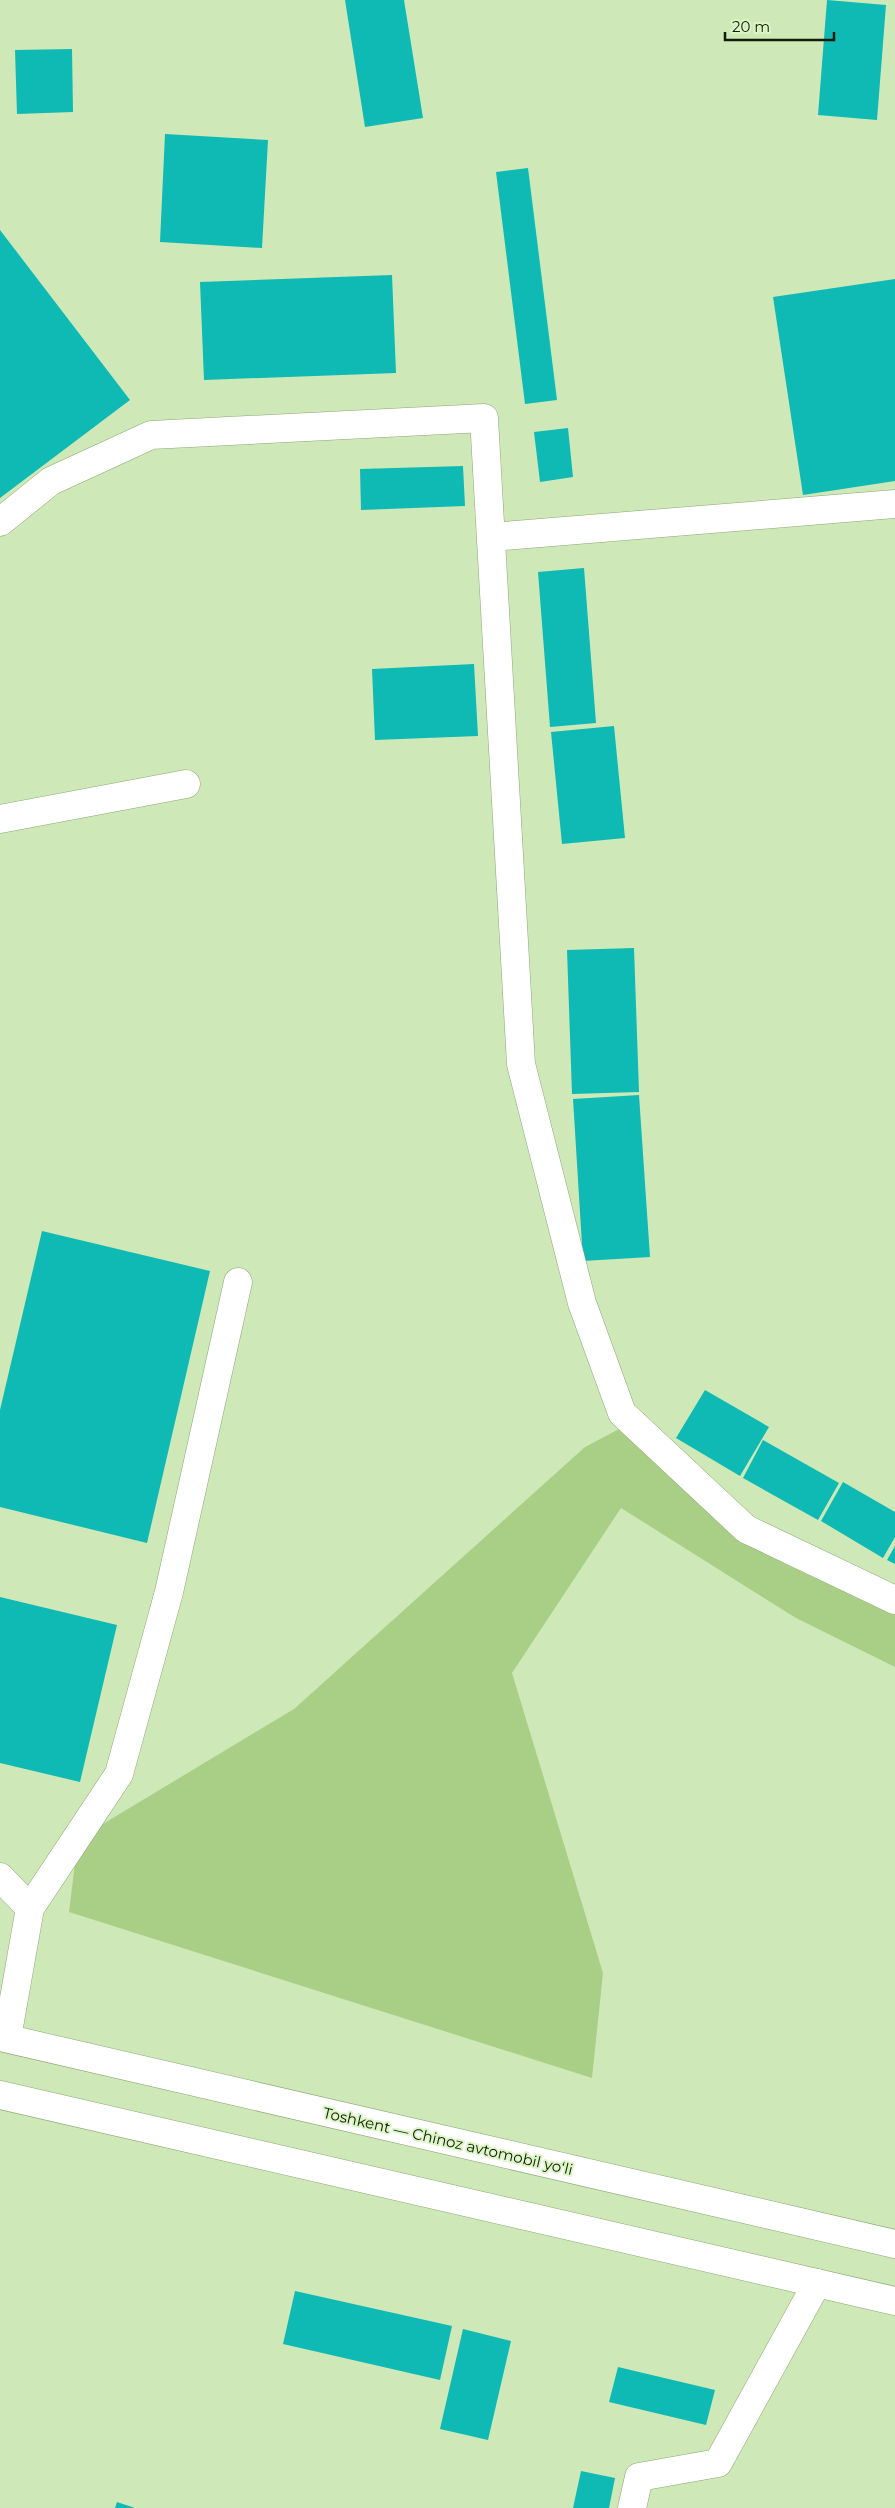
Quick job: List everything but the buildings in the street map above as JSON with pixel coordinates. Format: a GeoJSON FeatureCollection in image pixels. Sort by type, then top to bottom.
{"type":"FeatureCollection","features":[{"type":"Feature","properties":{"kind":"main road"},"geometry":{"type":"LineString","coordinates":[[0,522],[51,481],[151,435],[484,418],[521,1064],[582,1303],[622,1413],[746,1529],[895,1600]]}},
{"type":"Feature","properties":{"kind":"main road"},"geometry":{"type":"LineString","coordinates":[[491,537],[895,504]]}},
{"type":"Feature","properties":{"kind":"main road"},"geometry":{"type":"LineString","coordinates":[[0,818],[186,784]]}},
{"type":"Feature","properties":{"kind":"main road"},"geometry":{"type":"LineString","coordinates":[[3,2038],[30,1908],[119,1774],[169,1592],[238,1282]]}},
{"type":"Feature","properties":{"kind":"main road"},"geometry":{"type":"LineString","coordinates":[[0,1877],[30,1908]]}},
{"type":"Feature","properties":{"kind":"main road","name":"Toshkent — Chinoz avtomobil yoʻli"},"geometry":{"type":"LineString","coordinates":[[3,2038],[895,2244]]}},
{"type":"Feature","properties":{"kind":"main road"},"geometry":{"type":"LineString","coordinates":[[0,2094],[895,2301]]}},
{"type":"Feature","properties":{"kind":"main road"},"geometry":{"type":"LineString","coordinates":[[632,2508],[639,2477],[718,2462],[817,2283]]}},
{"type":"Feature","properties":{"kind":"green space"},"geometry":{"type":"Polygon","coordinates":[[[623,1427],[711,1514],[785,1564],[895,1614],[895,1667],[796,1618],[621,1508],[512,1673],[603,1973],[592,2078],[69,1912],[78,1839],[294,1709],[585,1447],[623,1427]]]}}]}
